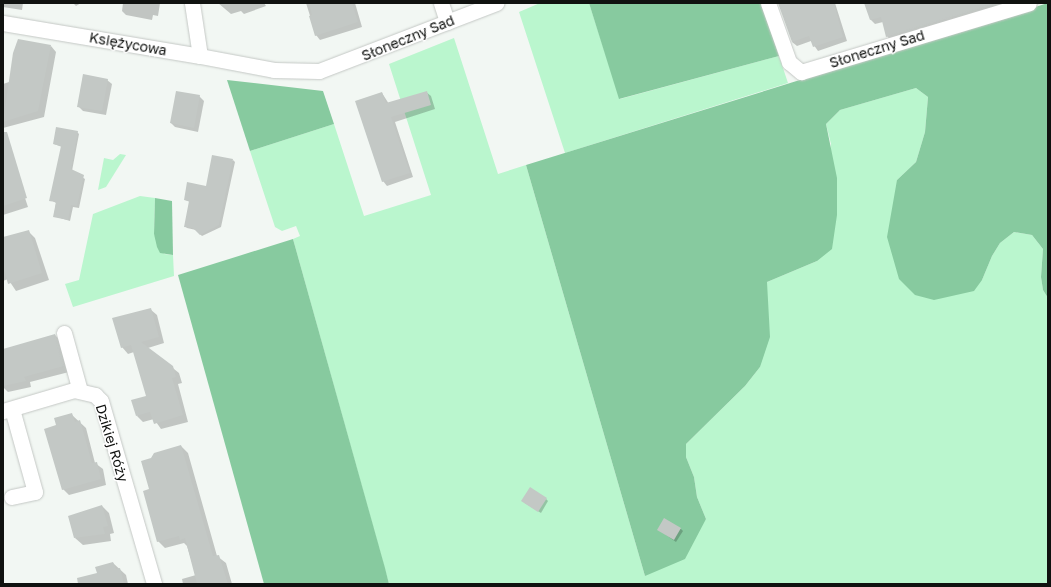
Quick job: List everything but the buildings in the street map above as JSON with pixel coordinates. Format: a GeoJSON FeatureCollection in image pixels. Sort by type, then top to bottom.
{"type":"FeatureCollection","features":[{"type":"Feature","properties":{"kind":"street"},"geometry":{"type":"LineString","coordinates":[[192,3],[200,56]]}},
{"type":"Feature","properties":{"kind":"street"},"geometry":{"type":"LineString","coordinates":[[441,3],[447,22]]}},
{"type":"Feature","properties":{"kind":"street","name":"Słoneczny Sad"},"geometry":{"type":"LineString","coordinates":[[319,71],[496,3]]}},
{"type":"Feature","properties":{"kind":"street","name":"Słoneczny Sad"},"geometry":{"type":"LineString","coordinates":[[768,3],[789,62],[801,72],[1029,3]]}},
{"type":"Feature","properties":{"kind":"street","name":"Księżycowa"},"geometry":{"type":"LineString","coordinates":[[3,22],[274,70],[319,71]]}},
{"type":"Feature","properties":{"kind":"street"},"geometry":{"type":"LineString","coordinates":[[64,333],[80,391]]}},
{"type":"Feature","properties":{"kind":"street","name":"Dzikiej Róży"},"geometry":{"type":"LineString","coordinates":[[7,410],[74,390],[95,396],[101,401],[154,584]]}},
{"type":"Feature","properties":{"kind":"street"},"geometry":{"type":"LineString","coordinates":[[7,410],[36,492],[12,497]]}},
{"type":"Feature","properties":{"kind":"green space"},"geometry":{"type":"Polygon","coordinates":[[[540,3],[589,3],[620,99],[779,56],[788,83],[565,153],[519,12],[540,3]]]}},
{"type":"Feature","properties":{"kind":"green space"},"geometry":{"type":"Polygon","coordinates":[[[589,3],[762,3],[779,56],[619,99],[589,3]]]}},
{"type":"Feature","properties":{"kind":"green space"},"geometry":{"type":"Polygon","coordinates":[[[1048,3],[1048,298],[1043,290],[1041,277],[1043,249],[1032,235],[1014,232],[1000,243],[992,256],[982,280],[974,291],[934,300],[915,295],[899,279],[887,237],[897,180],[916,162],[925,132],[928,97],[916,88],[840,110],[826,124],[837,178],[837,215],[832,249],[817,261],[767,282],[770,337],[760,367],[745,386],[686,444],[686,457],[694,477],[697,497],[706,519],[685,559],[645,576],[526,165],[1048,3]]]}},
{"type":"Feature","properties":{"kind":"green space"},"geometry":{"type":"Polygon","coordinates":[[[454,38],[498,174],[526,165],[645,576],[706,519],[697,497],[694,477],[686,457],[686,444],[745,386],[760,367],[767,282],[817,261],[831,144],[826,124],[840,110],[916,88],[928,97],[925,132],[916,162],[897,180],[982,280],[992,256],[1000,243],[1014,232],[1032,235],[1043,249],[1041,277],[1043,290],[1048,298],[1048,584],[389,584],[293,239],[300,236],[296,226],[282,231],[275,227],[250,151],[334,124],[364,216],[431,195],[389,64],[454,38]]]}},
{"type":"Feature","properties":{"kind":"green space"},"geometry":{"type":"Polygon","coordinates":[[[227,80],[323,91],[334,124],[250,151],[227,80]]]}},
{"type":"Feature","properties":{"kind":"green space"},"geometry":{"type":"Polygon","coordinates":[[[120,154],[126,155],[106,187],[98,190],[104,158],[113,160],[120,154]]]}},
{"type":"Feature","properties":{"kind":"green space"},"geometry":{"type":"Polygon","coordinates":[[[140,196],[155,198],[154,234],[164,254],[173,255],[174,276],[73,307],[65,284],[79,280],[93,214],[140,196]]]}},
{"type":"Feature","properties":{"kind":"green space"},"geometry":{"type":"Polygon","coordinates":[[[155,198],[172,201],[173,255],[160,253],[157,247],[154,234],[155,198]]]}},
{"type":"Feature","properties":{"kind":"green space"},"geometry":{"type":"Polygon","coordinates":[[[293,239],[389,584],[264,584],[178,275],[293,239]]]}}]}
